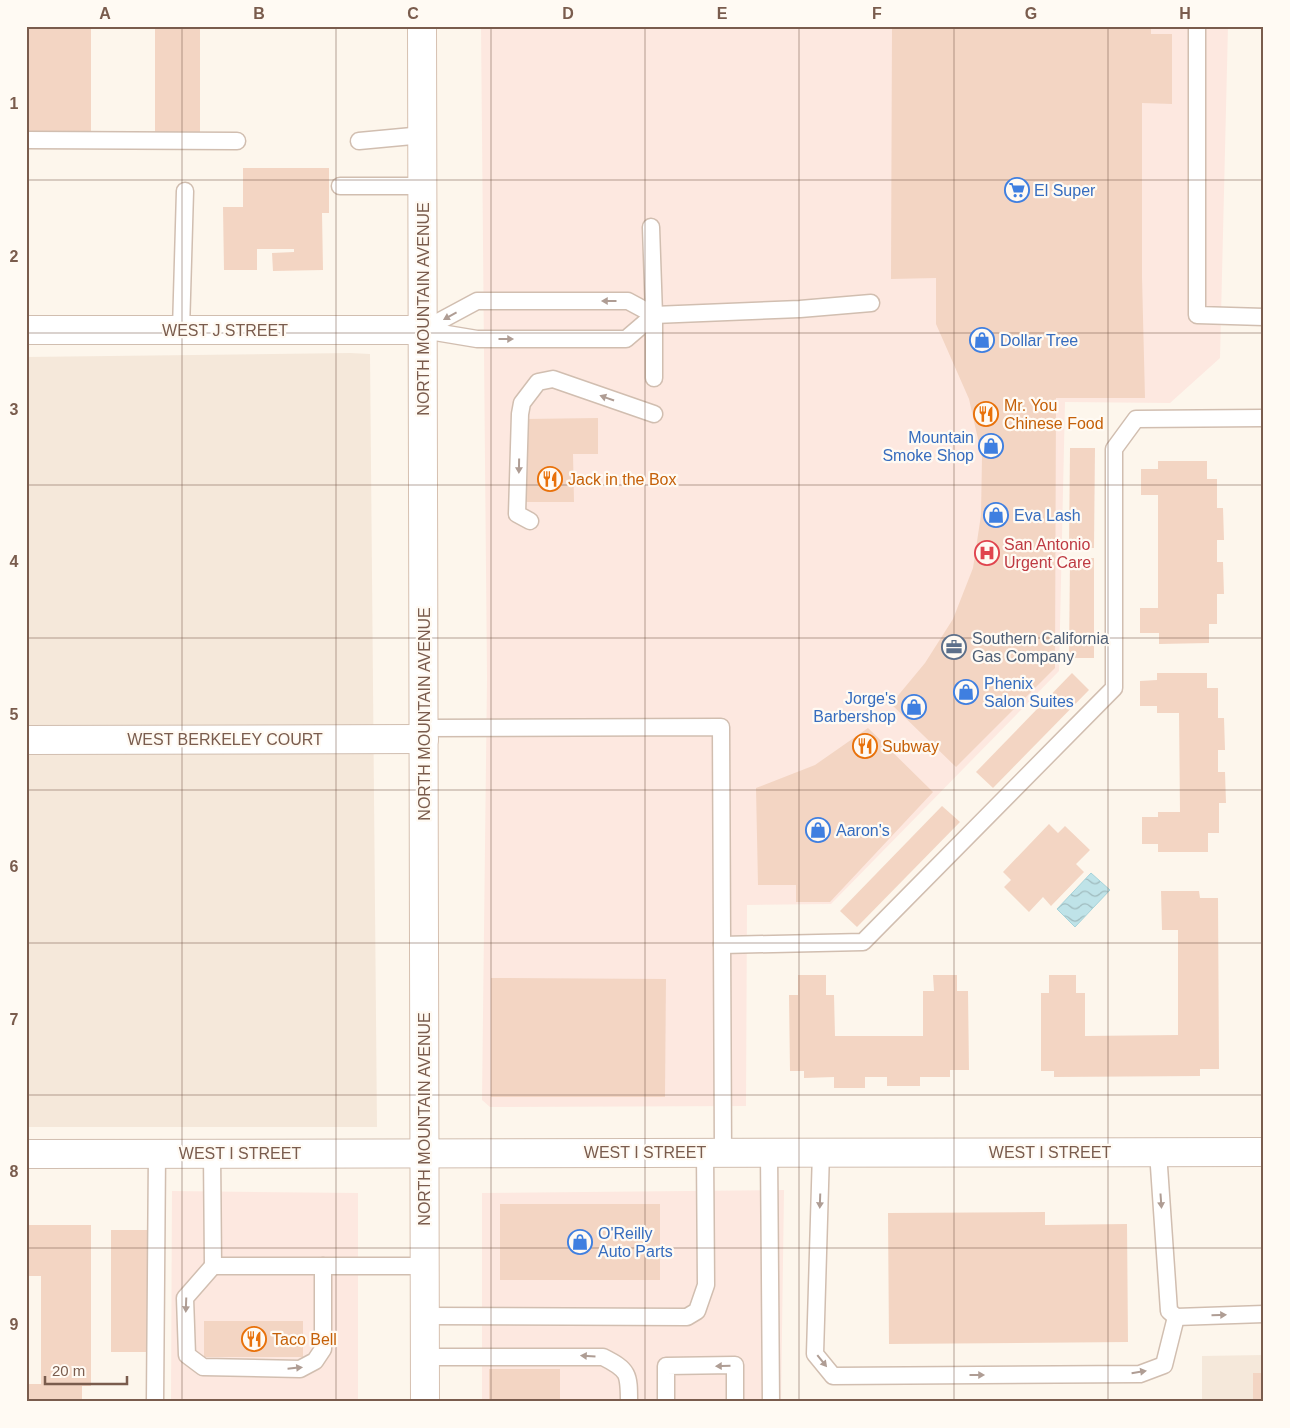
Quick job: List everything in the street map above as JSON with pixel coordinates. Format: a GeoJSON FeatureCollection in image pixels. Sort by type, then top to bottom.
{"type":"FeatureCollection","features":[{"type":"Feature","properties":{"kind":"street","name":"NORTH MOUNTAIN AVENUE"},"geometry":{"type":"LineString","coordinates":[[422,26],[426,1402]]}},
{"type":"Feature","properties":{"kind":"street","name":"WEST J STREET"},"geometry":{"type":"LineString","coordinates":[[26,330],[423,330]]}},
{"type":"Feature","properties":{"kind":"street","name":"WEST BERKELEY COURT"},"geometry":{"type":"LineString","coordinates":[[26,740],[424,733]]}},
{"type":"Feature","properties":{"kind":"street","name":"WEST I STREET"},"geometry":{"type":"LineString","coordinates":[[26,1154],[1264,1152]]}},
{"type":"Feature","properties":{"kind":"lane"},"geometry":{"type":"LineString","coordinates":[[1197,26],[1197,315],[1264,318]]}},
{"type":"Feature","properties":{"kind":"lane"},"geometry":{"type":"LineString","coordinates":[[359,141],[422,136]]}},
{"type":"Feature","properties":{"kind":"lane"},"geometry":{"type":"LineString","coordinates":[[26,140],[236,141]]}},
{"type":"Feature","properties":{"kind":"lane"},"geometry":{"type":"LineString","coordinates":[[340,186],[423,186]]}},
{"type":"Feature","properties":{"kind":"lane"},"geometry":{"type":"LineString","coordinates":[[181,330],[185,191]]}},
{"type":"Feature","properties":{"kind":"lane"},"geometry":{"type":"LineString","coordinates":[[651,227],[654,378]]}},
{"type":"Feature","properties":{"kind":"lane"},"geometry":{"type":"LineString","coordinates":[[423,330],[477,301],[628,301],[654,315],[800,310],[871,303]]}},
{"type":"Feature","properties":{"kind":"lane"},"geometry":{"type":"LineString","coordinates":[[423,330],[477,339],[626,339],[654,315]]}},
{"type":"Feature","properties":{"kind":"lane"},"geometry":{"type":"LineString","coordinates":[[530,521],[518,514],[520,414],[522,403],[538,382],[553,380],[654,414]]}},
{"type":"Feature","properties":{"kind":"lane"},"geometry":{"type":"LineString","coordinates":[[722,945],[863,942],[1114,688],[1114,449],[1136,419],[1264,418]]}},
{"type":"Feature","properties":{"kind":"lane"},"geometry":{"type":"LineString","coordinates":[[424,733],[721,727],[722,945],[714,1152],[706,1286],[697,1311],[687,1317],[425,1316]]}},
{"type":"Feature","properties":{"kind":"lane"},"geometry":{"type":"LineString","coordinates":[[768,1152],[771,1402]]}},
{"type":"Feature","properties":{"kind":"lane"},"geometry":{"type":"LineString","coordinates":[[821,1152],[815,1354],[833,1376],[1140,1374],[1164,1365],[1176,1317]]}},
{"type":"Feature","properties":{"kind":"lane"},"geometry":{"type":"LineString","coordinates":[[1158,1152],[1169,1311],[1176,1317],[1264,1314]]}},
{"type":"Feature","properties":{"kind":"lane"},"geometry":{"type":"LineString","coordinates":[[155,1402],[157,1153]]}},
{"type":"Feature","properties":{"kind":"lane"},"geometry":{"type":"LineString","coordinates":[[212,1153],[213,1266],[186,1298],[187,1355],[202,1367],[300,1369],[315,1361],[323,1349],[323,1266]]}},
{"type":"Feature","properties":{"kind":"lane"},"geometry":{"type":"LineString","coordinates":[[213,1266],[425,1266]]}},
{"type":"Feature","properties":{"kind":"lane"},"geometry":{"type":"LineString","coordinates":[[425,1357],[602,1357],[620,1366],[629,1378],[629,1402]]}},
{"type":"Feature","properties":{"kind":"lane"},"geometry":{"type":"LineString","coordinates":[[666,1402],[666,1366],[735,1365],[735,1402]]}},
{"type":"Feature","properties":{"kind":"shaded area"},"geometry":{"type":"Polygon","coordinates":[[[481,26],[1228,26],[1220,358],[1170,403],[1065,402],[1059,671],[831,904],[747,905],[746,1106],[490,1107],[482,1100],[487,678],[481,26]]]}},
{"type":"Feature","properties":{"kind":"shaded area"},"geometry":{"type":"Polygon","coordinates":[[[370,354],[377,1127],[26,1127],[26,357],[370,354]]]}},
{"type":"Feature","properties":{"kind":"shaded area"},"geometry":{"type":"Polygon","coordinates":[[[784,1190],[781,1402],[482,1402],[482,1193],[784,1190]]]}},
{"type":"Feature","properties":{"kind":"shaded area"},"geometry":{"type":"Polygon","coordinates":[[[172,1191],[358,1193],[358,1402],[171,1402],[172,1191]]]}},
{"type":"Feature","properties":{"kind":"shaded area"},"geometry":{"type":"Polygon","coordinates":[[[1264,1355],[1264,1402],[1202,1402],[1202,1356],[1264,1355]]]}},
{"type":"Feature","properties":{"kind":"water"},"geometry":{"type":"Polygon","coordinates":[[[1091,873],[1110,890],[1075,927],[1057,909],[1091,873]]]}},
{"type":"Feature","properties":{"kind":"building"},"geometry":{"type":"Polygon","coordinates":[[[26,26],[91,26],[91,132],[26,132],[26,26]]]}},
{"type":"Feature","properties":{"kind":"building"},"geometry":{"type":"Polygon","coordinates":[[[155,26],[224,26],[224,29],[200,29],[200,133],[155,133],[155,26]]]}},
{"type":"Feature","properties":{"kind":"building"},"geometry":{"type":"Polygon","coordinates":[[[892,26],[1151,26],[1151,34],[1172,34],[1172,104],[1142,103],[1142,277],[1145,398],[1056,398],[1055,668],[956,767],[891,704],[925,663],[953,619],[973,568],[981,515],[982,457],[969,399],[936,324],[936,278],[891,279],[892,26]]]}},
{"type":"Feature","properties":{"kind":"building"},"geometry":{"type":"Polygon","coordinates":[[[243,168],[329,168],[329,213],[322,213],[323,270],[273,271],[272,253],[294,252],[294,249],[257,249],[257,270],[224,270],[223,207],[243,207],[243,168]]]}},
{"type":"Feature","properties":{"kind":"building","name":"Jack in the Box"},"geometry":{"type":"Polygon","coordinates":[[[598,418],[598,454],[573,454],[574,502],[526,502],[525,419],[598,418]]]}},
{"type":"Feature","properties":{"kind":"building"},"geometry":{"type":"Polygon","coordinates":[[[1070,448],[1095,448],[1094,548],[1069,548],[1070,448]]]}},
{"type":"Feature","properties":{"kind":"building"},"geometry":{"type":"Polygon","coordinates":[[[1158,461],[1207,461],[1207,479],[1217,479],[1217,508],[1223,508],[1224,540],[1217,540],[1217,562],[1223,562],[1224,594],[1217,594],[1217,624],[1209,624],[1209,643],[1159,644],[1159,633],[1140,633],[1140,608],[1158,608],[1158,495],[1141,495],[1141,469],[1158,469],[1158,461]]]}},
{"type":"Feature","properties":{"kind":"building"},"geometry":{"type":"Polygon","coordinates":[[[1070,558],[1094,558],[1094,658],[1069,658],[1070,558]]]}},
{"type":"Feature","properties":{"kind":"building"},"geometry":{"type":"Polygon","coordinates":[[[1072,673],[1089,690],[993,788],[976,772],[1072,673]]]}},
{"type":"Feature","properties":{"kind":"building"},"geometry":{"type":"Polygon","coordinates":[[[1157,673],[1207,673],[1207,688],[1218,688],[1218,718],[1224,718],[1225,750],[1218,750],[1218,772],[1225,772],[1226,803],[1219,803],[1219,833],[1208,833],[1208,852],[1158,852],[1158,844],[1142,844],[1142,817],[1158,817],[1158,812],[1180,812],[1179,713],[1157,713],[1157,706],[1140,706],[1140,681],[1157,680],[1157,673]]]}},
{"type":"Feature","properties":{"kind":"building"},"geometry":{"type":"Polygon","coordinates":[[[868,728],[933,792],[830,902],[796,902],[796,885],[758,885],[756,788],[815,765],[868,728]]]}},
{"type":"Feature","properties":{"kind":"building"},"geometry":{"type":"Polygon","coordinates":[[[942,806],[960,822],[857,927],[840,911],[942,806]]]}},
{"type":"Feature","properties":{"kind":"building"},"geometry":{"type":"Polygon","coordinates":[[[1049,824],[1058,833],[1065,826],[1090,850],[1076,864],[1084,872],[1051,906],[1043,897],[1029,912],[1004,887],[1011,880],[1003,872],[1049,824]]]}},
{"type":"Feature","properties":{"kind":"building"},"geometry":{"type":"Polygon","coordinates":[[[1161,891],[1199,891],[1200,898],[1218,898],[1219,1069],[1200,1069],[1200,1076],[1054,1077],[1054,1071],[1041,1071],[1041,993],[1049,993],[1049,975],[1076,975],[1076,993],[1085,993],[1085,1036],[1178,1035],[1178,930],[1162,930],[1161,891]]]}},
{"type":"Feature","properties":{"kind":"building"},"geometry":{"type":"Polygon","coordinates":[[[798,975],[826,975],[826,995],[834,995],[835,1036],[923,1036],[923,991],[934,991],[933,975],[957,975],[957,991],[968,991],[969,1070],[950,1070],[950,1077],[920,1077],[920,1086],[887,1086],[887,1077],[865,1077],[865,1088],[834,1088],[834,1077],[804,1078],[804,1071],[790,1071],[789,995],[798,995],[798,975]]]}},
{"type":"Feature","properties":{"kind":"building"},"geometry":{"type":"Polygon","coordinates":[[[491,978],[666,979],[665,1097],[491,1097],[491,978]]]}},
{"type":"Feature","properties":{"kind":"building","name":"O'Reilly Auto Parts"},"geometry":{"type":"Polygon","coordinates":[[[500,1204],[660,1204],[660,1280],[500,1280],[500,1204]]]}},
{"type":"Feature","properties":{"kind":"building"},"geometry":{"type":"Polygon","coordinates":[[[1045,1212],[1045,1225],[1127,1224],[1128,1342],[889,1344],[888,1213],[1045,1212]]]}},
{"type":"Feature","properties":{"kind":"building"},"geometry":{"type":"Polygon","coordinates":[[[26,1225],[91,1225],[91,1386],[82,1386],[82,1402],[26,1402],[26,1384],[41,1384],[41,1276],[26,1276],[26,1225]]]}},
{"type":"Feature","properties":{"kind":"building"},"geometry":{"type":"Polygon","coordinates":[[[111,1230],[148,1230],[148,1352],[111,1352],[111,1230]]]}},
{"type":"Feature","properties":{"kind":"building","name":"Taco Bell"},"geometry":{"type":"Polygon","coordinates":[[[204,1321],[303,1321],[303,1357],[204,1357],[204,1321]]]}},
{"type":"Feature","properties":{"kind":"building"},"geometry":{"type":"Polygon","coordinates":[[[489,1369],[560,1369],[560,1402],[489,1402],[489,1369]]]}},
{"type":"Feature","properties":{"kind":"building"},"geometry":{"type":"Polygon","coordinates":[[[1253,1373],[1264,1373],[1264,1402],[1253,1402],[1253,1373]]]}},
{"type":"Feature","properties":{"kind":"place","name":"El Super"},"geometry":{"type":"Point","coordinates":[1017,190]}},
{"type":"Feature","properties":{"kind":"place","name":"Dollar Tree"},"geometry":{"type":"Point","coordinates":[982,340]}},
{"type":"Feature","properties":{"kind":"place","name":"Mr. You Chinese Food"},"geometry":{"type":"Point","coordinates":[986,414]}},
{"type":"Feature","properties":{"kind":"place","name":"Mountain Smoke Shop"},"geometry":{"type":"Point","coordinates":[991,446]}},
{"type":"Feature","properties":{"kind":"place","name":"Jack in the Box"},"geometry":{"type":"Point","coordinates":[550,479]}},
{"type":"Feature","properties":{"kind":"place","name":"Eva Lash"},"geometry":{"type":"Point","coordinates":[996,515]}},
{"type":"Feature","properties":{"kind":"place","name":"San Antonio Urgent Care"},"geometry":{"type":"Point","coordinates":[987,553]}},
{"type":"Feature","properties":{"kind":"place","name":"Southern California Gas Company"},"geometry":{"type":"Point","coordinates":[954,647]}},
{"type":"Feature","properties":{"kind":"place","name":"Phenix Salon Suites"},"geometry":{"type":"Point","coordinates":[966,692]}},
{"type":"Feature","properties":{"kind":"place","name":"Jorge's Barbershop"},"geometry":{"type":"Point","coordinates":[914,707]}},
{"type":"Feature","properties":{"kind":"place","name":"Subway"},"geometry":{"type":"Point","coordinates":[865,746]}},
{"type":"Feature","properties":{"kind":"place","name":"Aaron's"},"geometry":{"type":"Point","coordinates":[818,830]}},
{"type":"Feature","properties":{"kind":"place","name":"O'Reilly Auto Parts"},"geometry":{"type":"Point","coordinates":[580,1242]}},
{"type":"Feature","properties":{"kind":"place","name":"Taco Bell"},"geometry":{"type":"Point","coordinates":[254,1339]}}]}
